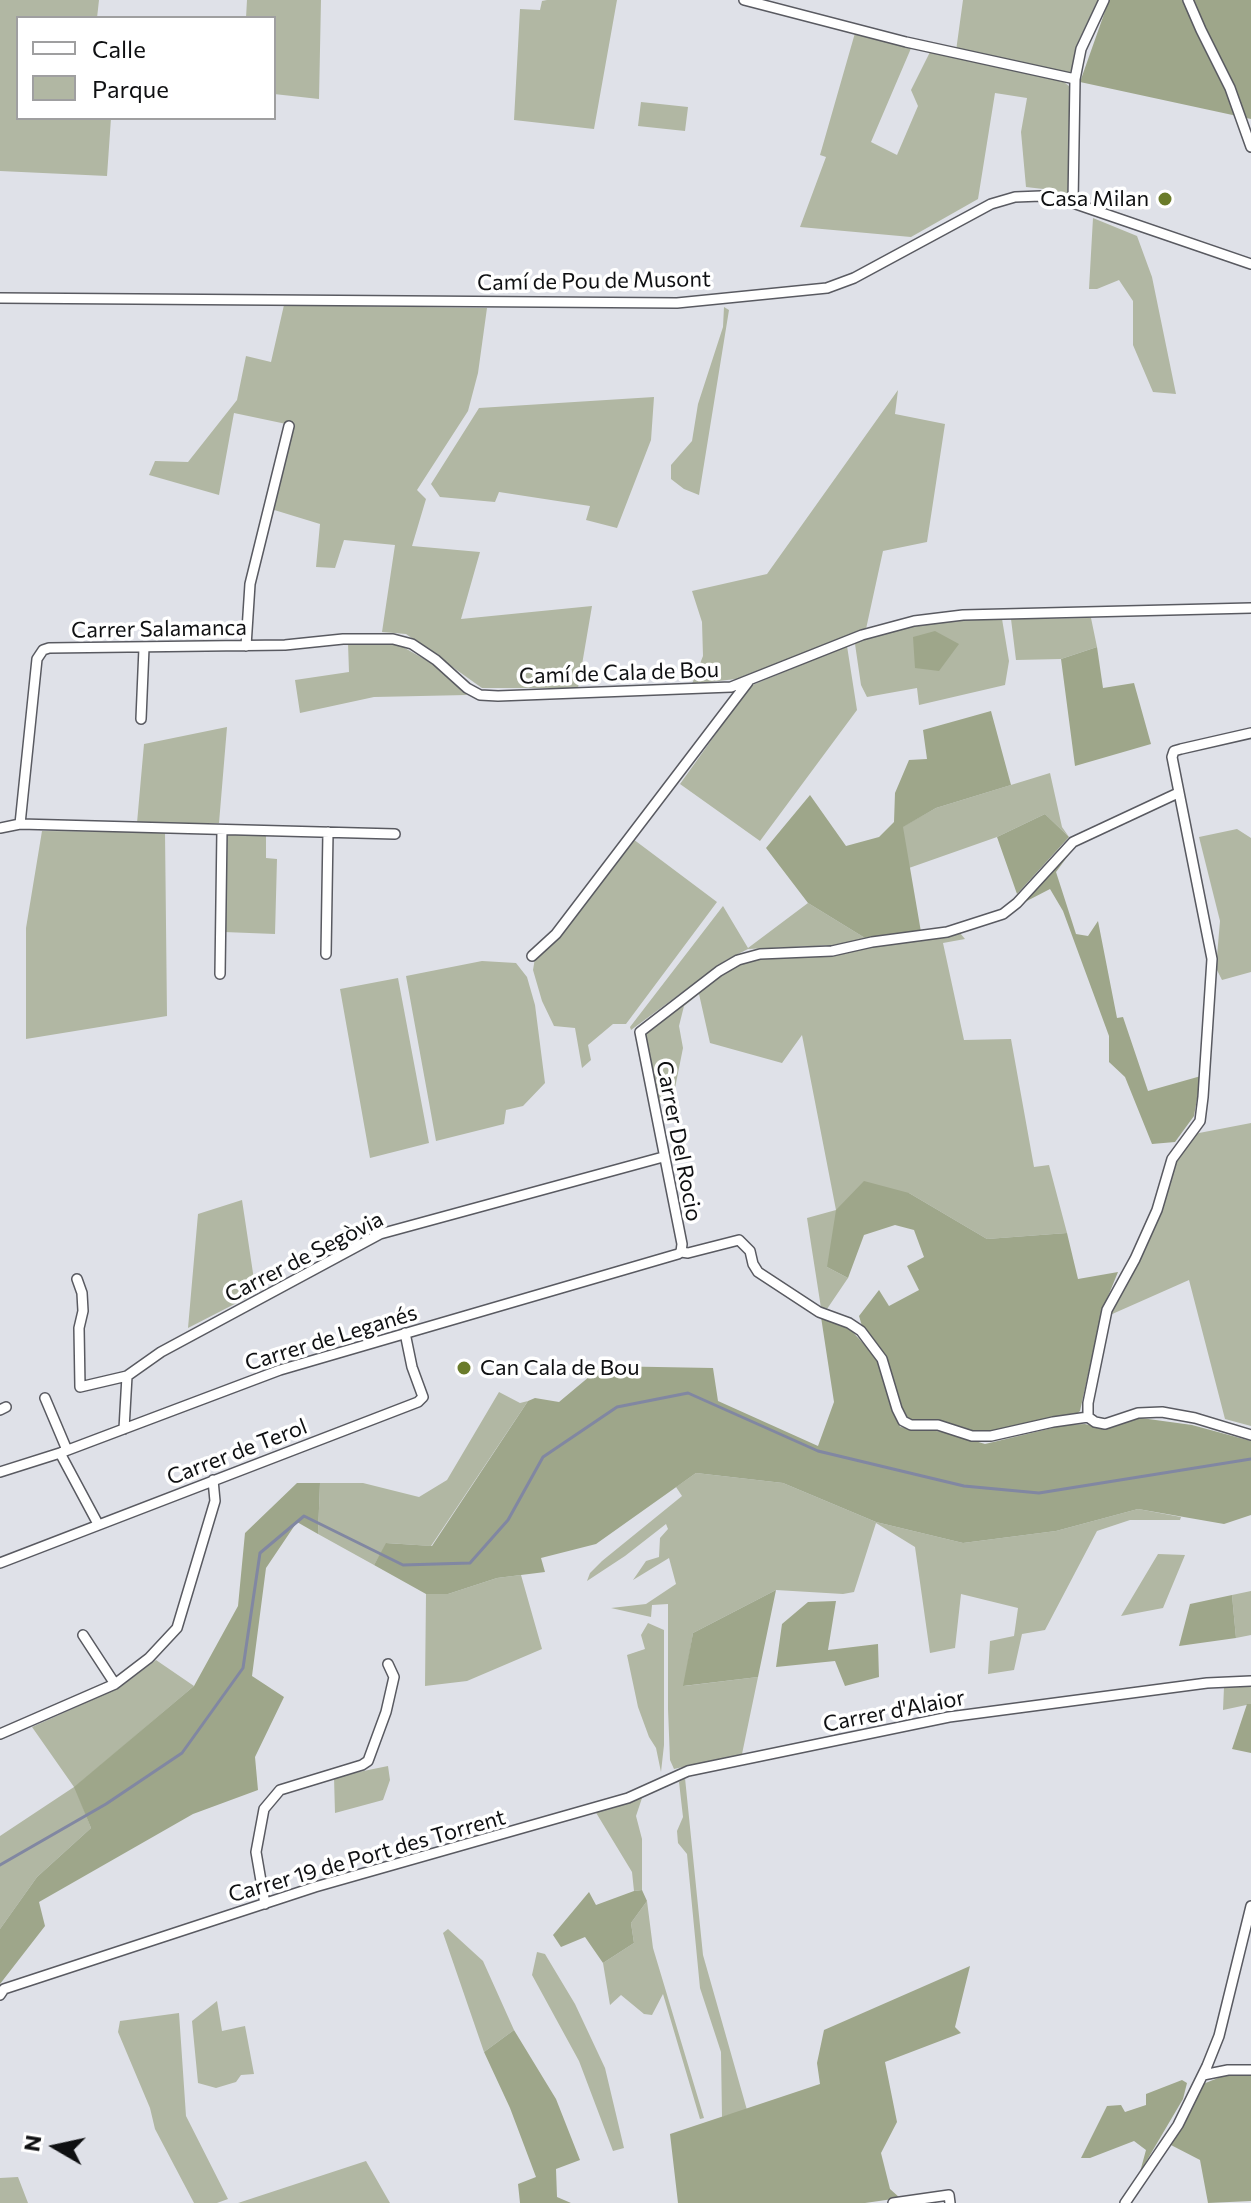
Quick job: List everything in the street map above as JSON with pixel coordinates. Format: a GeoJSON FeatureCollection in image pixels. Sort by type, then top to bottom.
{"type":"FeatureCollection","features":[{"type":"Feature","properties":{"kind":"street"},"geometry":{"type":"LineString","coordinates":[[744,0],[906,42],[1075,79]]}},
{"type":"Feature","properties":{"kind":"street"},"geometry":{"type":"LineString","coordinates":[[1073,203],[1075,79],[1081,49],[1104,0]]}},
{"type":"Feature","properties":{"kind":"street"},"geometry":{"type":"LineString","coordinates":[[1188,0],[1230,88],[1251,147]]}},
{"type":"Feature","properties":{"kind":"street","name":"Camí de Pou de Musont"},"geometry":{"type":"LineString","coordinates":[[0,298],[677,303],[827,288],[854,278],[991,204],[1015,197],[1041,196],[1073,203],[1251,264]]}},
{"type":"Feature","properties":{"kind":"street"},"geometry":{"type":"LineString","coordinates":[[246,646],[250,584],[289,426]]}},
{"type":"Feature","properties":{"kind":"street","name":"Camí de Cala de Bou"},"geometry":{"type":"LineString","coordinates":[[377,638],[412,644],[480,695],[715,689],[748,682],[862,635],[914,621],[963,615],[1251,608]]}},
{"type":"Feature","properties":{"kind":"street","name":"Carrer Salamanca"},"geometry":{"type":"LineString","coordinates":[[20,824],[39,654],[49,648],[246,646],[377,638]]}},
{"type":"Feature","properties":{"kind":"street"},"geometry":{"type":"LineString","coordinates":[[141,719],[144,648]]}},
{"type":"Feature","properties":{"kind":"street"},"geometry":{"type":"LineString","coordinates":[[532,956],[556,934],[748,682]]}},
{"type":"Feature","properties":{"kind":"street"},"geometry":{"type":"LineString","coordinates":[[1251,733],[1174,751],[1172,764],[1212,959],[1200,1121],[1172,1159],[1157,1210],[1107,1310],[1088,1403],[1088,1417],[1105,1424],[1138,1413],[1162,1412],[1195,1418],[1251,1435]]}},
{"type":"Feature","properties":{"kind":"street","name":"Carrer Del Rocio"},"geometry":{"type":"LineString","coordinates":[[679,1253],[640,1032],[738,960],[760,954],[832,951],[947,932],[1003,914],[1073,842],[1178,793]]}},
{"type":"Feature","properties":{"kind":"street"},"geometry":{"type":"LineString","coordinates":[[0,828],[20,824],[395,834]]}},
{"type":"Feature","properties":{"kind":"street"},"geometry":{"type":"LineString","coordinates":[[220,974],[222,830]]}},
{"type":"Feature","properties":{"kind":"street"},"geometry":{"type":"LineString","coordinates":[[326,954],[328,832]]}},
{"type":"Feature","properties":{"kind":"street","name":"Carrer de Segòvia"},"geometry":{"type":"LineString","coordinates":[[77,1279],[83,1311],[79,1328],[80,1387],[127,1376],[174,1345],[380,1234],[663,1157]]}},
{"type":"Feature","properties":{"kind":"street","name":"Carrer de Leganés"},"geometry":{"type":"LineString","coordinates":[[0,1472],[64,1452],[280,1370],[679,1253],[739,1240],[750,1251],[758,1272],[819,1312],[861,1331],[882,1359],[903,1421],[911,1425],[938,1425],[972,1436],[991,1436],[1088,1417]]}},
{"type":"Feature","properties":{"kind":"street","name":"Carrer de Terol"},"geometry":{"type":"LineString","coordinates":[[0,1563],[418,1402],[423,1397],[412,1367],[405,1333]]}},
{"type":"Feature","properties":{"kind":"street"},"geometry":{"type":"LineString","coordinates":[[124,1429],[127,1376]]}},
{"type":"Feature","properties":{"kind":"street"},"geometry":{"type":"LineString","coordinates":[[45,1398],[64,1452],[98,1524]]}},
{"type":"Feature","properties":{"kind":"street"},"geometry":{"type":"LineString","coordinates":[[0,1734],[115,1684],[149,1658],[177,1628],[215,1501],[213,1480]]}},
{"type":"Feature","properties":{"kind":"street"},"geometry":{"type":"LineString","coordinates":[[83,1635],[115,1684]]}},
{"type":"Feature","properties":{"kind":"street"},"geometry":{"type":"LineString","coordinates":[[265,1904],[256,1852],[264,1809],[280,1790],[368,1761],[386,1712],[394,1677],[388,1664]]}},
{"type":"Feature","properties":{"kind":"street","name":"Carrer d'Alaior"},"geometry":{"type":"LineString","coordinates":[[746,1760],[949,1717],[1207,1683],[1251,1681]]}},
{"type":"Feature","properties":{"kind":"street","name":"Carrer 19 de Port des Torrent"},"geometry":{"type":"LineString","coordinates":[[0,1995],[4,1989],[315,1887],[628,1798],[688,1771],[746,1760]]}},
{"type":"Feature","properties":{"kind":"street"},"geometry":{"type":"LineString","coordinates":[[1125,2203],[1178,2125],[1203,2075],[1219,2036],[1251,1906]]}},
{"type":"Feature","properties":{"kind":"street"},"geometry":{"type":"LineString","coordinates":[[1203,2075],[1251,2070]]}},
{"type":"Feature","properties":{"kind":"street"},"geometry":{"type":"LineString","coordinates":[[893,2203],[949,2195],[950,2203]]}},
{"type":"Feature","properties":{"kind":"green space"},"geometry":{"type":"Polygon","coordinates":[[[0,0],[99,0],[97,16],[16,16],[16,120],[111,120],[107,176],[0,171],[0,0]]]}},
{"type":"Feature","properties":{"kind":"green space"},"geometry":{"type":"Polygon","coordinates":[[[247,0],[321,0],[319,99],[276,94],[276,16],[246,16],[247,0]]]}},
{"type":"Feature","properties":{"kind":"green space"},"geometry":{"type":"Polygon","coordinates":[[[617,0],[594,129],[514,120],[520,9],[540,10],[542,1],[617,0]]]}},
{"type":"Feature","properties":{"kind":"green space"},"geometry":{"type":"Polygon","coordinates":[[[963,0],[1098,0],[1078,42],[1073,68],[1069,73],[1053,73],[956,51],[963,0]]]}},
{"type":"Feature","properties":{"kind":"green space"},"geometry":{"type":"Polygon","coordinates":[[[1109,0],[1251,0],[1251,119],[1080,82],[1109,0]]]}},
{"type":"Feature","properties":{"kind":"green space"},"geometry":{"type":"Polygon","coordinates":[[[855,33],[912,46],[871,142],[897,155],[918,106],[911,90],[931,50],[1064,82],[1070,87],[1070,196],[1026,187],[1021,132],[1027,98],[995,93],[978,199],[911,237],[800,227],[826,157],[820,155],[855,33]]]}},
{"type":"Feature","properties":{"kind":"green space"},"geometry":{"type":"Polygon","coordinates":[[[641,102],[688,107],[685,131],[638,126],[641,102]]]}},
{"type":"Feature","properties":{"kind":"green space"},"geometry":{"type":"Polygon","coordinates":[[[1093,218],[1137,236],[1152,277],[1176,394],[1153,392],[1133,345],[1133,301],[1119,280],[1089,289],[1093,218]]]}},
{"type":"Feature","properties":{"kind":"green space"},"geometry":{"type":"Polygon","coordinates":[[[284,305],[487,308],[478,373],[468,411],[417,490],[426,499],[412,546],[480,552],[461,619],[592,606],[578,688],[482,688],[406,634],[382,632],[395,545],[344,540],[335,568],[316,567],[320,524],[271,509],[291,425],[234,413],[219,495],[149,475],[155,461],[188,462],[237,400],[246,356],[271,362],[284,305]]]}},
{"type":"Feature","properties":{"kind":"green space"},"geometry":{"type":"Polygon","coordinates":[[[724,307],[729,310],[699,495],[671,479],[671,465],[692,441],[698,404],[723,327],[724,307]]]}},
{"type":"Feature","properties":{"kind":"green space"},"geometry":{"type":"Polygon","coordinates":[[[898,390],[895,414],[945,424],[927,542],[883,551],[866,629],[736,679],[692,684],[703,656],[702,622],[692,591],[767,574],[898,390]]]}},
{"type":"Feature","properties":{"kind":"green space"},"geometry":{"type":"Polygon","coordinates":[[[654,397],[651,440],[617,528],[586,520],[590,506],[499,492],[495,502],[440,497],[431,484],[479,408],[654,397]]]}},
{"type":"Feature","properties":{"kind":"green space"},"geometry":{"type":"Polygon","coordinates":[[[1091,618],[1097,647],[1061,659],[1016,660],[1011,619],[1091,618]]]}},
{"type":"Feature","properties":{"kind":"green space"},"geometry":{"type":"Polygon","coordinates":[[[1002,619],[1009,661],[1005,685],[919,705],[917,688],[867,697],[861,685],[855,644],[860,639],[914,624],[1002,619]]]}},
{"type":"Feature","properties":{"kind":"green space"},"geometry":{"type":"Polygon","coordinates":[[[935,631],[959,644],[939,671],[915,668],[913,637],[935,631]]]}},
{"type":"Feature","properties":{"kind":"green space"},"geometry":{"type":"Polygon","coordinates":[[[348,643],[396,643],[433,664],[467,695],[374,697],[300,713],[295,680],[349,672],[348,643]]]}},
{"type":"Feature","properties":{"kind":"green space"},"geometry":{"type":"Polygon","coordinates":[[[847,646],[857,710],[760,841],[680,784],[750,686],[847,646]]]}},
{"type":"Feature","properties":{"kind":"green space"},"geometry":{"type":"Polygon","coordinates":[[[1097,647],[1103,688],[1134,683],[1151,744],[1075,766],[1061,659],[1097,647]]]}},
{"type":"Feature","properties":{"kind":"green space"},"geometry":{"type":"Polygon","coordinates":[[[991,711],[1011,785],[936,808],[903,827],[921,932],[865,938],[808,903],[766,848],[810,795],[846,846],[879,837],[894,822],[895,793],[909,760],[927,759],[923,730],[991,711]]]}},
{"type":"Feature","properties":{"kind":"green space"},"geometry":{"type":"Polygon","coordinates":[[[227,727],[219,823],[137,823],[144,744],[227,727]]]}},
{"type":"Feature","properties":{"kind":"green space"},"geometry":{"type":"Polygon","coordinates":[[[1050,773],[1062,827],[1069,837],[1045,814],[997,837],[909,868],[902,827],[936,808],[1050,773]]]}},
{"type":"Feature","properties":{"kind":"green space"},"geometry":{"type":"Polygon","coordinates":[[[1045,814],[1069,837],[1017,894],[997,837],[1045,814]]]}},
{"type":"Feature","properties":{"kind":"green space"},"geometry":{"type":"Polygon","coordinates":[[[1237,829],[1251,838],[1251,972],[1222,980],[1216,968],[1220,921],[1199,837],[1237,829]]]}},
{"type":"Feature","properties":{"kind":"green space"},"geometry":{"type":"Polygon","coordinates":[[[42,831],[165,832],[167,1016],[26,1039],[26,928],[42,831]]]}},
{"type":"Feature","properties":{"kind":"green space"},"geometry":{"type":"Polygon","coordinates":[[[226,833],[266,835],[266,858],[277,859],[275,934],[224,932],[226,833]]]}},
{"type":"Feature","properties":{"kind":"green space"},"geometry":{"type":"Polygon","coordinates":[[[633,839],[717,902],[626,1024],[613,1024],[588,1045],[591,1060],[582,1068],[575,1028],[554,1026],[542,1001],[533,970],[535,958],[633,839]]]}},
{"type":"Feature","properties":{"kind":"green space"},"geometry":{"type":"Polygon","coordinates":[[[1073,846],[1056,872],[1076,934],[1088,936],[1098,921],[1117,1018],[1123,1017],[1148,1091],[1201,1076],[1194,1116],[1175,1142],[1152,1144],[1125,1077],[1109,1062],[1109,1036],[1063,911],[1050,889],[1021,904],[1073,846]]]}},
{"type":"Feature","properties":{"kind":"green space"},"geometry":{"type":"Polygon","coordinates":[[[808,903],[865,938],[837,945],[748,949],[726,960],[631,1030],[630,1027],[723,906],[748,948],[808,903]]]}},
{"type":"Feature","properties":{"kind":"green space"},"geometry":{"type":"Polygon","coordinates":[[[960,933],[965,939],[943,943],[964,1040],[1011,1039],[1034,1167],[1049,1165],[1067,1233],[987,1239],[909,1193],[827,1267],[848,1278],[827,1309],[821,1308],[807,1218],[836,1210],[802,1035],[782,1063],[710,1043],[699,994],[684,1006],[679,1026],[683,1048],[673,1098],[656,1103],[643,1034],[714,977],[737,964],[759,957],[873,946],[960,933]]]}},
{"type":"Feature","properties":{"kind":"green space"},"geometry":{"type":"Polygon","coordinates":[[[482,961],[516,963],[527,977],[535,1005],[545,1083],[523,1106],[506,1110],[504,1124],[436,1141],[406,976],[482,961]]]}},
{"type":"Feature","properties":{"kind":"green space"},"geometry":{"type":"Polygon","coordinates":[[[398,978],[429,1143],[370,1158],[340,989],[398,978]]]}},
{"type":"Feature","properties":{"kind":"green space"},"geometry":{"type":"Polygon","coordinates":[[[1251,1123],[1251,1426],[1225,1419],[1189,1280],[1110,1315],[1141,1254],[1174,1165],[1189,1138],[1199,1133],[1251,1123]]]}},
{"type":"Feature","properties":{"kind":"green space"},"geometry":{"type":"Polygon","coordinates":[[[864,1181],[909,1193],[987,1239],[1067,1233],[1078,1279],[1118,1272],[1102,1311],[1080,1411],[1075,1416],[1057,1416],[981,1433],[942,1421],[917,1422],[906,1417],[879,1348],[862,1326],[859,1316],[879,1290],[889,1306],[919,1290],[907,1266],[924,1257],[914,1230],[895,1225],[864,1235],[848,1278],[827,1267],[836,1210],[864,1181]]]}},
{"type":"Feature","properties":{"kind":"green space"},"geometry":{"type":"Polygon","coordinates":[[[242,1200],[256,1293],[188,1328],[198,1214],[242,1200]]]}},
{"type":"Feature","properties":{"kind":"green space"},"geometry":{"type":"Polygon","coordinates":[[[821,1317],[847,1326],[878,1359],[900,1427],[945,1432],[985,1444],[1065,1425],[1085,1424],[1104,1429],[1141,1418],[1192,1425],[1251,1441],[1251,1515],[1224,1524],[1138,1509],[1056,1531],[963,1543],[876,1522],[783,1483],[696,1473],[596,1544],[541,1558],[545,1572],[497,1578],[448,1594],[426,1594],[374,1565],[386,1543],[432,1546],[528,1401],[535,1398],[559,1402],[602,1366],[713,1368],[718,1401],[818,1446],[834,1402],[821,1317]]]}},
{"type":"Feature","properties":{"kind":"green space"},"geometry":{"type":"Polygon","coordinates":[[[499,1392],[520,1403],[528,1401],[431,1546],[387,1543],[374,1565],[318,1534],[320,1483],[363,1483],[419,1497],[447,1480],[499,1392]]]}},
{"type":"Feature","properties":{"kind":"green space"},"geometry":{"type":"Polygon","coordinates":[[[696,1473],[783,1483],[876,1522],[963,1543],[1056,1531],[1138,1509],[1181,1517],[1180,1520],[1130,1520],[1097,1531],[1045,1630],[1022,1634],[1014,1670],[988,1674],[990,1641],[1014,1636],[1018,1608],[961,1594],[955,1648],[930,1653],[915,1547],[876,1523],[854,1592],[776,1590],[693,1633],[684,1686],[758,1677],[742,1754],[674,1769],[670,1760],[668,1709],[668,1604],[652,1605],[651,1617],[611,1608],[646,1604],[676,1584],[669,1558],[633,1580],[646,1561],[659,1557],[660,1538],[668,1529],[666,1524],[587,1581],[602,1561],[682,1496],[676,1487],[696,1473]]]}},
{"type":"Feature","properties":{"kind":"green space"},"geometry":{"type":"Polygon","coordinates":[[[297,1483],[320,1483],[318,1534],[297,1522],[266,1568],[252,1676],[284,1697],[255,1757],[258,1790],[193,1814],[39,1902],[45,1926],[0,1984],[0,1929],[37,1877],[91,1828],[74,1787],[194,1686],[238,1606],[245,1533],[297,1483]]]}},
{"type":"Feature","properties":{"kind":"green space"},"geometry":{"type":"Polygon","coordinates":[[[1158,1554],[1185,1555],[1163,1608],[1121,1616],[1158,1554]]]}},
{"type":"Feature","properties":{"kind":"green space"},"geometry":{"type":"Polygon","coordinates":[[[521,1575],[542,1649],[467,1681],[425,1686],[426,1594],[448,1594],[497,1578],[521,1575]]]}},
{"type":"Feature","properties":{"kind":"green space"},"geometry":{"type":"Polygon","coordinates":[[[776,1590],[758,1677],[683,1686],[693,1633],[776,1590]]]}},
{"type":"Feature","properties":{"kind":"green space"},"geometry":{"type":"Polygon","coordinates":[[[1251,1591],[1251,1635],[1236,1638],[1232,1595],[1251,1591]]]}},
{"type":"Feature","properties":{"kind":"green space"},"geometry":{"type":"Polygon","coordinates":[[[1232,1595],[1236,1638],[1179,1646],[1190,1604],[1232,1595]]]}},
{"type":"Feature","properties":{"kind":"green space"},"geometry":{"type":"Polygon","coordinates":[[[836,1601],[828,1650],[878,1644],[879,1677],[845,1686],[835,1661],[776,1667],[782,1624],[808,1602],[836,1601]]]}},
{"type":"Feature","properties":{"kind":"green space"},"geometry":{"type":"Polygon","coordinates":[[[648,1623],[664,1630],[664,1745],[661,1772],[656,1748],[638,1707],[627,1655],[645,1649],[641,1635],[648,1623]]]}},
{"type":"Feature","properties":{"kind":"green space"},"geometry":{"type":"Polygon","coordinates":[[[156,1660],[194,1686],[75,1787],[91,1828],[37,1877],[0,1929],[0,1836],[74,1787],[32,1727],[119,1688],[156,1660]]]}},
{"type":"Feature","properties":{"kind":"green space"},"geometry":{"type":"Polygon","coordinates":[[[1251,1685],[1251,1704],[1223,1710],[1224,1687],[1251,1685]]]}},
{"type":"Feature","properties":{"kind":"green space"},"geometry":{"type":"Polygon","coordinates":[[[1247,1704],[1251,1704],[1251,1753],[1232,1749],[1247,1704]]]}},
{"type":"Feature","properties":{"kind":"green space"},"geometry":{"type":"Polygon","coordinates":[[[388,1766],[390,1780],[383,1800],[335,1813],[334,1777],[388,1766]]]}},
{"type":"Feature","properties":{"kind":"green space"},"geometry":{"type":"Polygon","coordinates":[[[685,1778],[703,1955],[747,2110],[722,2117],[721,2052],[700,1988],[687,1854],[678,1843],[677,1831],[683,1817],[679,1782],[685,1778]]]}},
{"type":"Feature","properties":{"kind":"green space"},"geometry":{"type":"Polygon","coordinates":[[[643,1795],[636,1816],[642,1839],[642,1890],[634,1891],[632,1872],[595,1811],[643,1795]]]}},
{"type":"Feature","properties":{"kind":"green space"},"geometry":{"type":"Polygon","coordinates":[[[642,1890],[647,1901],[631,1923],[634,1943],[603,1963],[585,1937],[561,1947],[553,1935],[589,1892],[596,1905],[642,1890]]]}},
{"type":"Feature","properties":{"kind":"green space"},"geometry":{"type":"Polygon","coordinates":[[[647,1901],[653,1948],[704,2118],[700,2119],[663,1994],[652,2015],[644,2014],[621,1995],[610,2005],[603,1963],[634,1943],[631,1923],[647,1901]]]}},
{"type":"Feature","properties":{"kind":"green space"},"geometry":{"type":"Polygon","coordinates":[[[448,1929],[483,1961],[514,2030],[484,2052],[443,1933],[448,1929]]]}},
{"type":"Feature","properties":{"kind":"green space"},"geometry":{"type":"Polygon","coordinates":[[[537,1952],[545,1954],[575,2004],[605,2068],[624,2148],[613,2151],[579,2061],[532,1975],[537,1952]]]}},
{"type":"Feature","properties":{"kind":"green space"},"geometry":{"type":"Polygon","coordinates":[[[970,1966],[955,2027],[961,2033],[885,2062],[897,2122],[881,2153],[890,2189],[900,2198],[865,2203],[678,2203],[670,2134],[820,2084],[817,2063],[824,2030],[970,1966]]]}},
{"type":"Feature","properties":{"kind":"green space"},"geometry":{"type":"Polygon","coordinates":[[[217,2001],[222,2031],[245,2026],[254,2074],[241,2075],[236,2082],[216,2088],[198,2083],[192,2021],[217,2001]]]}},
{"type":"Feature","properties":{"kind":"green space"},"geometry":{"type":"Polygon","coordinates":[[[179,2013],[186,2116],[228,2199],[217,2203],[194,2203],[155,2129],[150,2108],[118,2032],[120,2021],[179,2013]]]}},
{"type":"Feature","properties":{"kind":"green space"},"geometry":{"type":"Polygon","coordinates":[[[514,2030],[556,2099],[580,2160],[556,2169],[557,2197],[571,2203],[520,2203],[518,2184],[536,2177],[510,2108],[484,2052],[514,2030]]]}},
{"type":"Feature","properties":{"kind":"green space"},"geometry":{"type":"Polygon","coordinates":[[[1228,2074],[1251,2074],[1251,2201],[1208,2203],[1200,2160],[1169,2144],[1203,2084],[1228,2074]]]}},
{"type":"Feature","properties":{"kind":"green space"},"geometry":{"type":"Polygon","coordinates":[[[1182,2080],[1187,2083],[1183,2099],[1140,2172],[1146,2150],[1134,2141],[1090,2158],[1081,2158],[1107,2106],[1121,2105],[1125,2112],[1146,2105],[1146,2094],[1182,2080]]]}},
{"type":"Feature","properties":{"kind":"green space"},"geometry":{"type":"Polygon","coordinates":[[[366,2161],[390,2203],[238,2203],[366,2161]]]}},
{"type":"Feature","properties":{"kind":"green space"},"geometry":{"type":"Polygon","coordinates":[[[18,2177],[28,2203],[0,2203],[0,2178],[18,2177]]]}},
{"type":"Feature","properties":{"kind":"waterway"},"geometry":{"type":"LineString","coordinates":[[0,1865],[106,1804],[182,1753],[243,1668],[260,1553],[304,1516],[403,1565],[470,1563],[508,1520],[543,1457],[617,1407],[688,1393],[818,1451],[964,1486],[1039,1493],[1251,1459]]}},
{"type":"Feature","properties":{"kind":"place","name":"Casa Milan"},"geometry":{"type":"Point","coordinates":[1165,199]}},
{"type":"Feature","properties":{"kind":"place","name":"Can Cala de Bou"},"geometry":{"type":"Point","coordinates":[464,1368]}}]}
